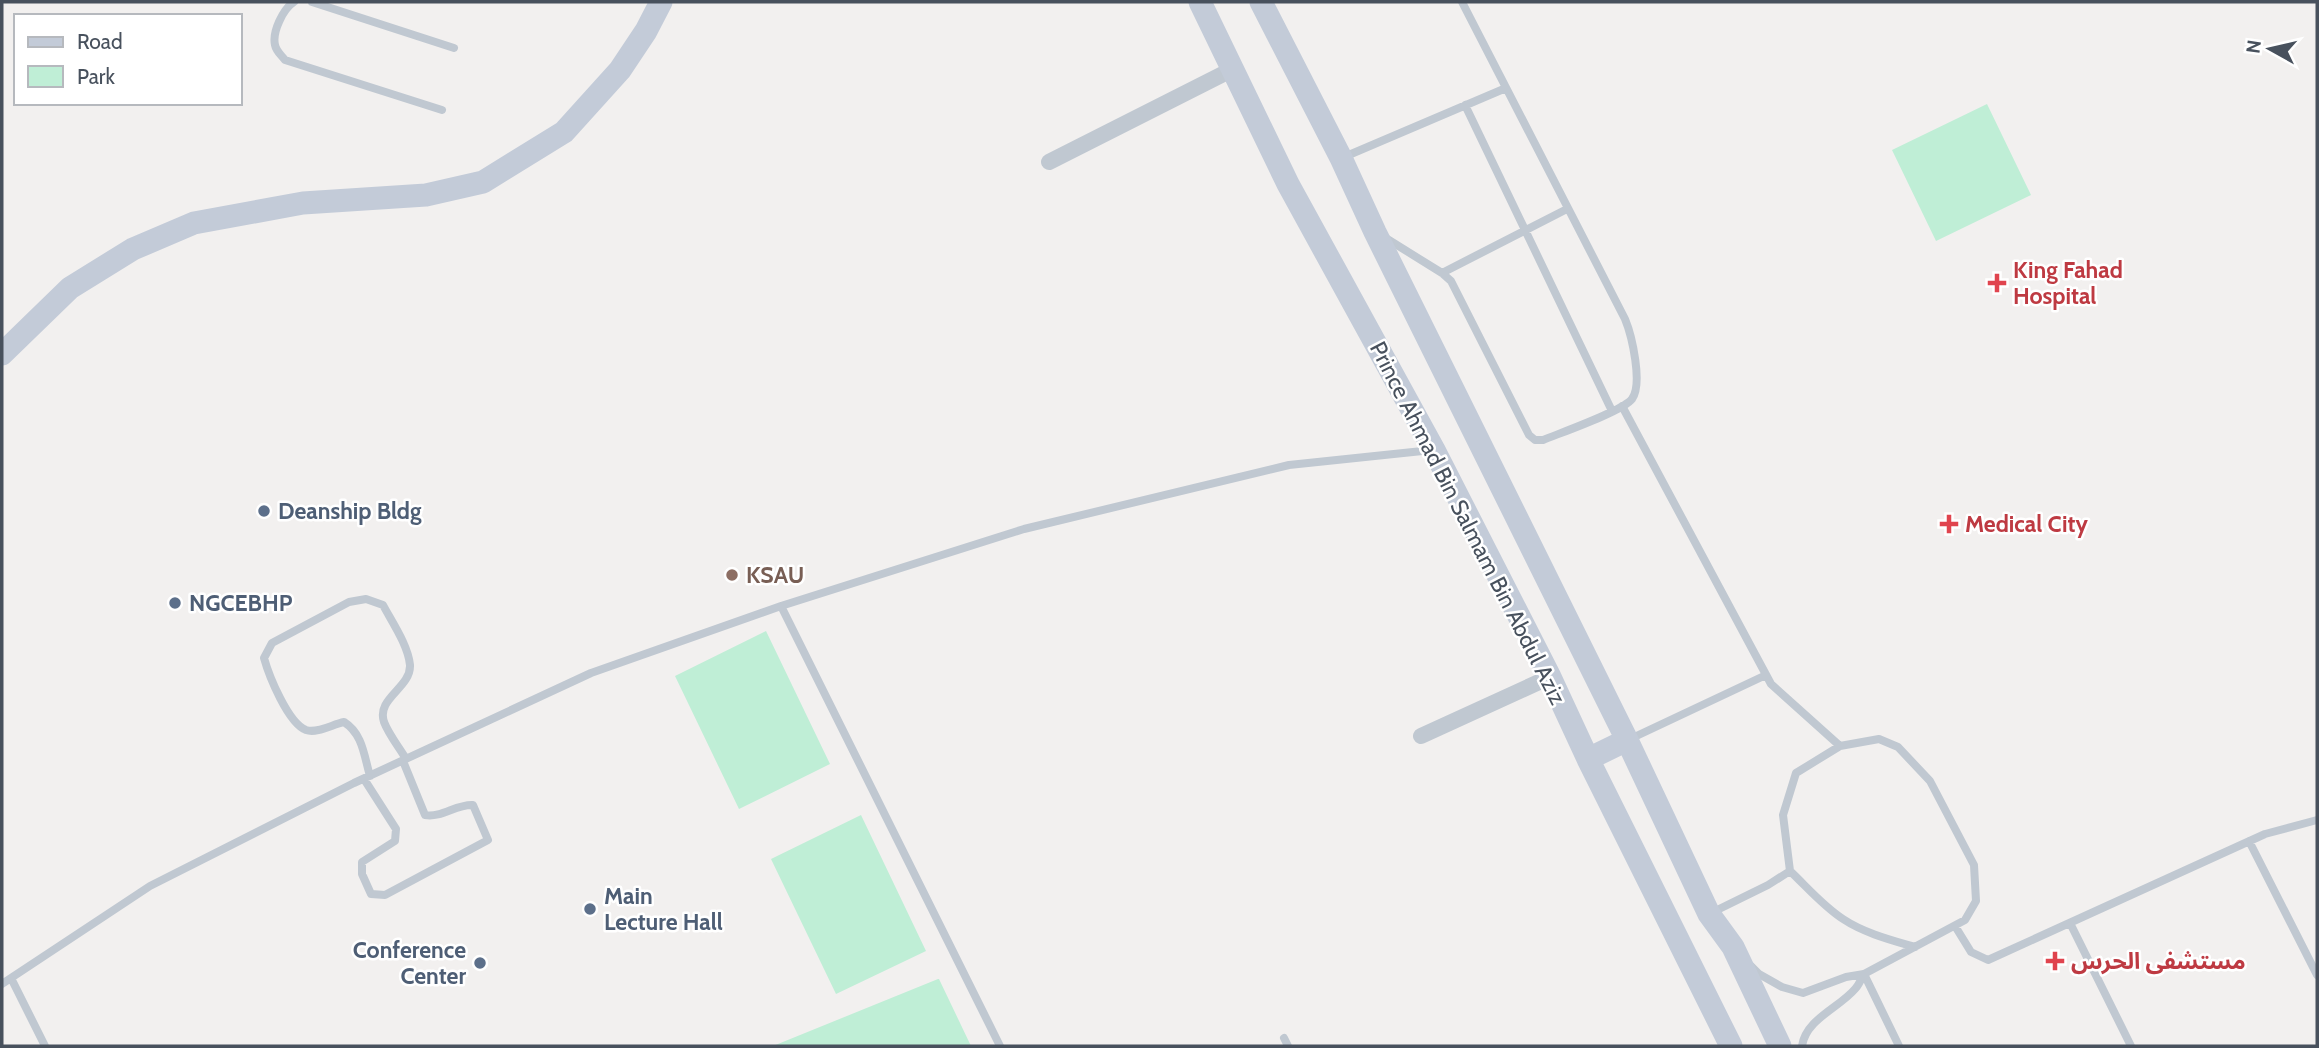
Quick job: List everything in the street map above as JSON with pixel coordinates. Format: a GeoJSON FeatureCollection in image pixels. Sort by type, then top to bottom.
{"type":"FeatureCollection","features":[{"type":"Feature","properties":{"kind":"main road"},"geometry":{"type":"LineString","coordinates":[[2,354],[70,288],[133,249],[194,223],[303,203],[426,195],[483,182],[564,132],[620,70],[646,31],[661,2]]}},
{"type":"Feature","properties":{"kind":"main road","name":"Prince Ahmad Bin Salmam Bin Abdul Aziz"},"geometry":{"type":"LineString","coordinates":[[1200,2],[1288,184],[1434,450],[1550,677],[1731,1046]]}},
{"type":"Feature","properties":{"kind":"main road","name":"Prince Ahmad Bin Salmam Bin Abdul Aziz"},"geometry":{"type":"LineString","coordinates":[[1261,2],[1341,158],[1375,232],[1627,740],[1709,914],[1733,947],[1780,1046]]}},
{"type":"Feature","properties":{"kind":"main road"},"geometry":{"type":"LineString","coordinates":[[1588,759],[1627,740]]}},
{"type":"Feature","properties":{"kind":"street"},"geometry":{"type":"LineString","coordinates":[[1049,162],[1233,69]]}},
{"type":"Feature","properties":{"kind":"street"},"geometry":{"type":"LineString","coordinates":[[1422,736],[1550,677]]}},
{"type":"Feature","properties":{"kind":"lane"},"geometry":{"type":"LineString","coordinates":[[294,2],[285,8],[274,40],[276,50],[285,60],[442,110]]}},
{"type":"Feature","properties":{"kind":"lane"},"geometry":{"type":"LineString","coordinates":[[312,2],[454,48]]}},
{"type":"Feature","properties":{"kind":"lane"},"geometry":{"type":"LineString","coordinates":[[1375,232],[1443,273],[1451,281],[1535,440],[1543,440],[1630,402],[1637,387],[1629,330],[1462,2]]}},
{"type":"Feature","properties":{"kind":"lane"},"geometry":{"type":"LineString","coordinates":[[1341,158],[1506,88]]}},
{"type":"Feature","properties":{"kind":"lane"},"geometry":{"type":"LineString","coordinates":[[1465,105],[1612,411]]}},
{"type":"Feature","properties":{"kind":"lane"},"geometry":{"type":"LineString","coordinates":[[1443,273],[1567,209]]}},
{"type":"Feature","properties":{"kind":"lane"},"geometry":{"type":"LineString","coordinates":[[1622,406],[1771,684],[1840,746]]}},
{"type":"Feature","properties":{"kind":"lane"},"geometry":{"type":"LineString","coordinates":[[2,984],[150,886],[367,777],[591,673],[781,606],[1024,529],[1289,465],[1434,450]]}},
{"type":"Feature","properties":{"kind":"lane"},"geometry":{"type":"LineString","coordinates":[[366,599],[383,605],[408,656],[409,674],[404,684],[388,700],[383,715],[384,723],[405,760],[425,816],[435,816],[464,804],[473,805],[488,840],[385,895],[371,894],[361,869],[362,862],[394,841],[396,829],[367,777],[359,736],[353,728],[344,722],[314,731],[305,730],[289,713],[264,658],[272,643],[349,602],[366,599]]}},
{"type":"Feature","properties":{"kind":"lane"},"geometry":{"type":"LineString","coordinates":[[781,606],[1000,1046]]}},
{"type":"Feature","properties":{"kind":"lane"},"geometry":{"type":"LineString","coordinates":[[1627,740],[1766,674]]}},
{"type":"Feature","properties":{"kind":"lane"},"geometry":{"type":"LineString","coordinates":[[1733,947],[1759,974],[1782,987],[1803,993],[1846,977],[1864,974],[1955,926],[1965,920],[1976,901],[1974,865],[1930,781],[1898,747],[1879,739],[1840,746],[1796,773],[1783,815],[1790,871],[1824,905],[1845,920],[1915,947]]}},
{"type":"Feature","properties":{"kind":"lane"},"geometry":{"type":"LineString","coordinates":[[1955,926],[1971,952],[1988,960],[2265,834],[2317,820]]}},
{"type":"Feature","properties":{"kind":"lane"},"geometry":{"type":"LineString","coordinates":[[2249,841],[2317,975]]}},
{"type":"Feature","properties":{"kind":"lane"},"geometry":{"type":"LineString","coordinates":[[1709,914],[1790,871]]}},
{"type":"Feature","properties":{"kind":"lane"},"geometry":{"type":"LineString","coordinates":[[2070,923],[2131,1046]]}},
{"type":"Feature","properties":{"kind":"lane"},"geometry":{"type":"LineString","coordinates":[[1802,1046],[1802,1040],[1810,1029],[1829,1009],[1855,989],[1864,974]]}},
{"type":"Feature","properties":{"kind":"lane"},"geometry":{"type":"LineString","coordinates":[[1864,974],[1899,1046]]}},
{"type":"Feature","properties":{"kind":"lane"},"geometry":{"type":"LineString","coordinates":[[11,978],[45,1046]]}},
{"type":"Feature","properties":{"kind":"green space"},"geometry":{"type":"Polygon","coordinates":[[[1987,104],[2031,195],[1936,241],[1892,150],[1987,104]]]}},
{"type":"Feature","properties":{"kind":"green space"},"geometry":{"type":"Polygon","coordinates":[[[766,631],[830,764],[739,809],[675,676],[766,631]]]}},
{"type":"Feature","properties":{"kind":"green space"},"geometry":{"type":"Polygon","coordinates":[[[861,815],[926,951],[836,994],[771,859],[861,815]]]}},
{"type":"Feature","properties":{"kind":"green space"},"geometry":{"type":"Polygon","coordinates":[[[938,979],[971,1046],[773,1046],[938,979]]]}},
{"type":"Feature","properties":{"kind":"place","name":"King Fahad Hospital"},"geometry":{"type":"Point","coordinates":[1997,283]}},
{"type":"Feature","properties":{"kind":"place","name":"Deanship Bldg"},"geometry":{"type":"Point","coordinates":[264,511]}},
{"type":"Feature","properties":{"kind":"place","name":"Medical City"},"geometry":{"type":"Point","coordinates":[1949,524]}},
{"type":"Feature","properties":{"kind":"place","name":"KSAU"},"geometry":{"type":"Point","coordinates":[732,575]}},
{"type":"Feature","properties":{"kind":"place","name":"NGCEBHP"},"geometry":{"type":"Point","coordinates":[175,603]}},
{"type":"Feature","properties":{"kind":"place","name":"Main Lecture Hall"},"geometry":{"type":"Point","coordinates":[590,909]}},
{"type":"Feature","properties":{"kind":"place","name":"مستشفى الحرس"},"geometry":{"type":"Point","coordinates":[2055,961]}},
{"type":"Feature","properties":{"kind":"place","name":"Conference Center"},"geometry":{"type":"Point","coordinates":[480,963]}}]}
